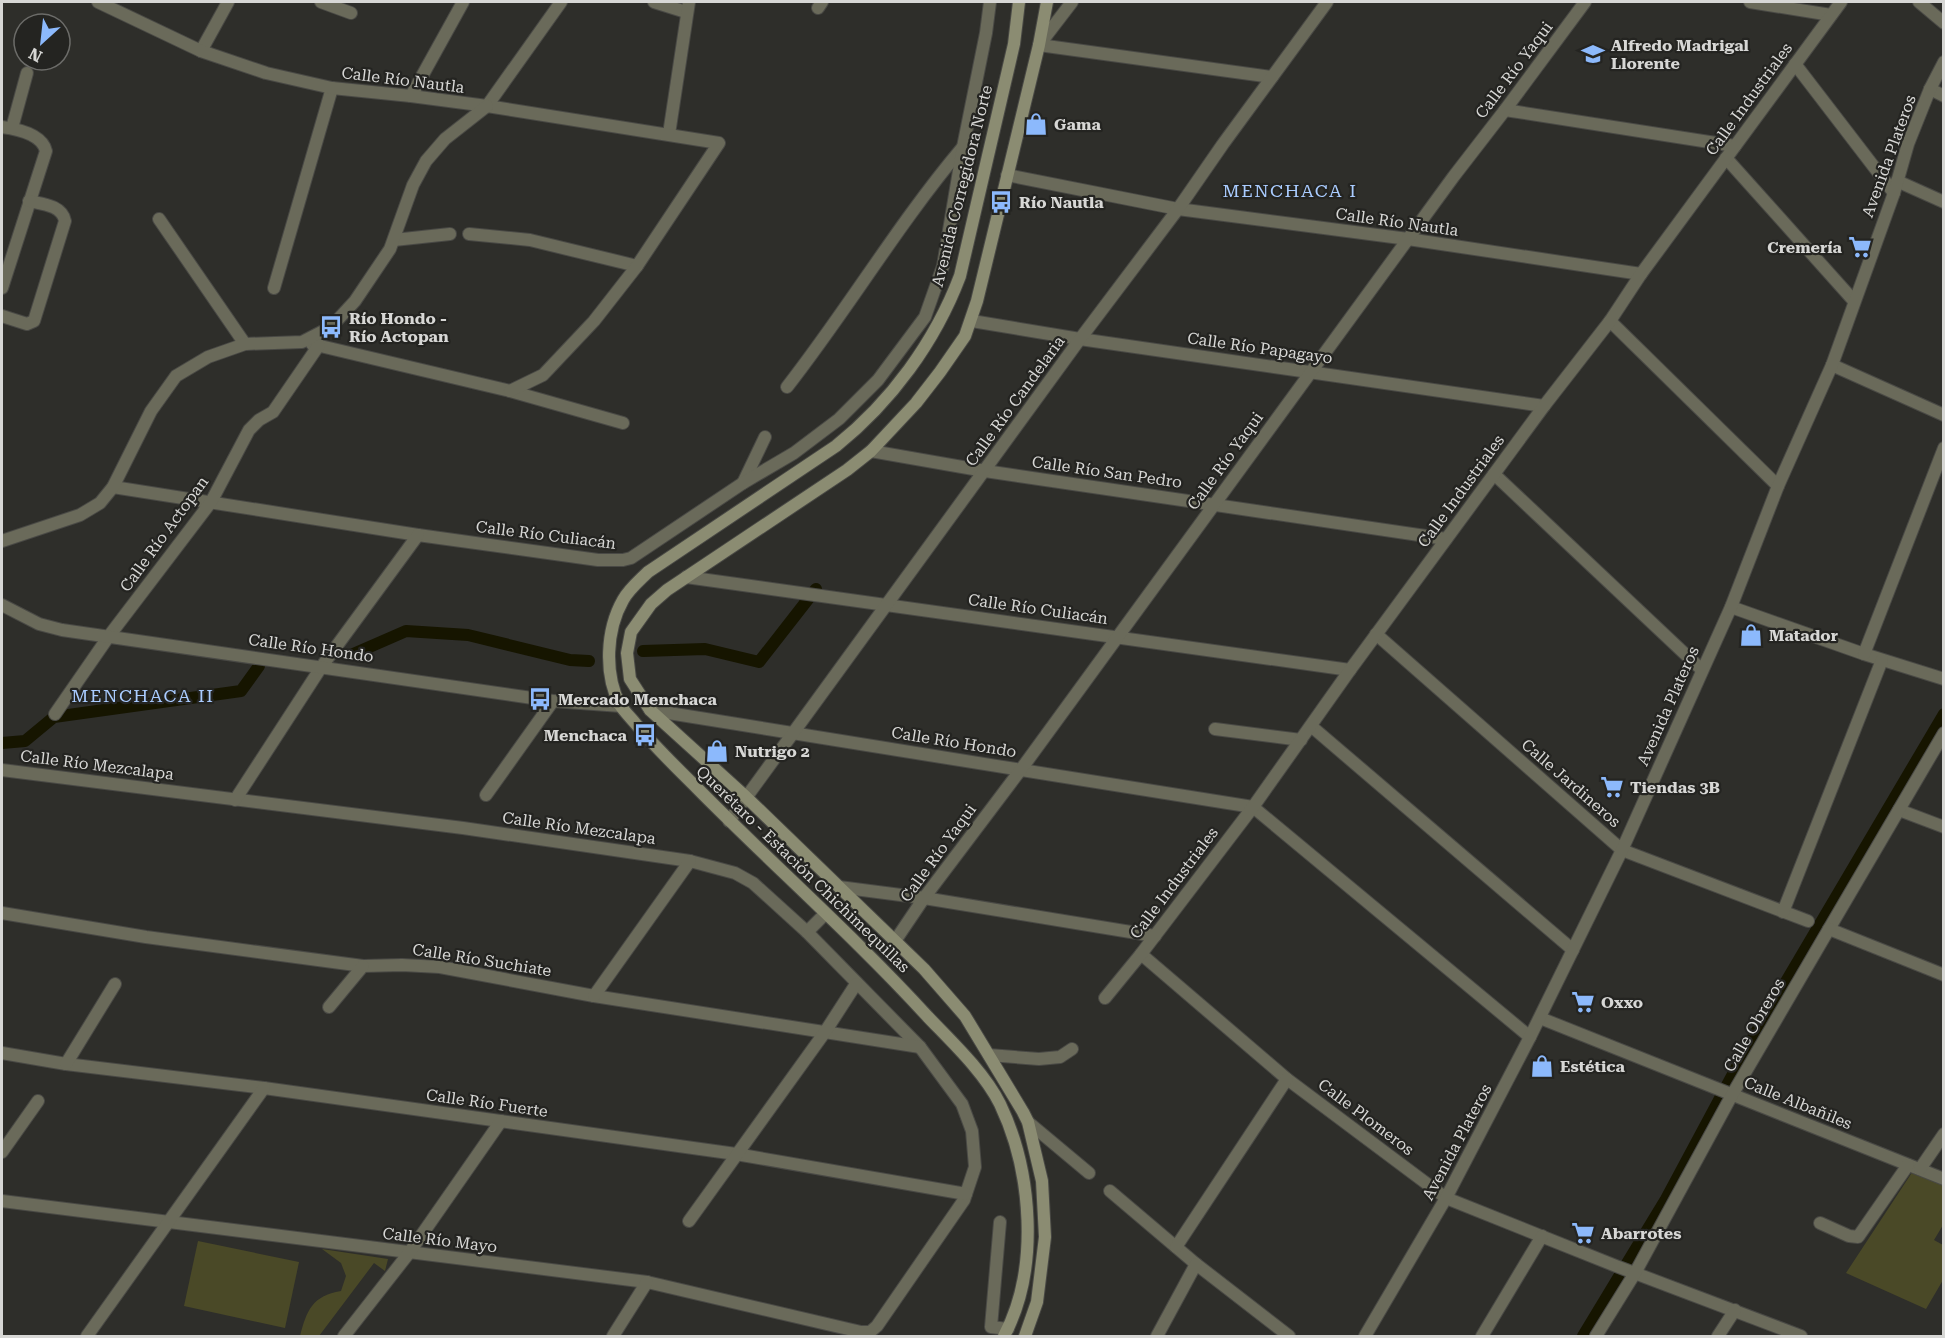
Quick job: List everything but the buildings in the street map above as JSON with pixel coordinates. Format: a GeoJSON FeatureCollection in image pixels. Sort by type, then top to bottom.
{"type":"FeatureCollection","features":[{"type":"Feature","properties":{"kind":"main road","name":"Avenida Corregidora Norte"},"geometry":{"type":"LineString","coordinates":[[836,446],[869,418],[897,384],[927,344],[951,299],[960,276],[1014,44],[1019,2]]}},
{"type":"Feature","properties":{"kind":"main road"},"geometry":{"type":"LineString","coordinates":[[871,451],[922,395],[966,336],[972,321],[1039,45],[1047,2]]}},
{"type":"Feature","properties":{"kind":"main road","name":"Querétaro - Estación Chichimequillas"},"geometry":{"type":"LineString","coordinates":[[836,446],[648,572],[631,589],[623,599],[614,620],[609,649],[612,683],[621,706],[645,735],[729,821],[903,989],[973,1064],[999,1103],[1018,1153],[1029,1225],[1027,1265],[1006,1333]]}},
{"type":"Feature","properties":{"kind":"main road","name":"Querétaro - Estación Chichimequillas"},"geometry":{"type":"LineString","coordinates":[[871,451],[848,470],[686,577],[651,604],[631,632],[627,653],[630,679],[650,710],[746,797],[924,969],[965,1016],[989,1054],[1028,1122],[1042,1180],[1045,1237],[1037,1302],[1025,1336]]}},
{"type":"Feature","properties":{"kind":"street","name":"Calle Río Nautla"},"geometry":{"type":"LineString","coordinates":[[98,2],[201,51],[266,73],[332,88],[487,106],[719,142],[637,266]]}},
{"type":"Feature","properties":{"kind":"street"},"geometry":{"type":"LineString","coordinates":[[201,51],[228,2]]}},
{"type":"Feature","properties":{"kind":"street"},"geometry":{"type":"LineString","coordinates":[[321,2],[351,13]]}},
{"type":"Feature","properties":{"kind":"street"},"geometry":{"type":"LineString","coordinates":[[411,96],[463,2]]}},
{"type":"Feature","properties":{"kind":"street"},"geometry":{"type":"LineString","coordinates":[[302,342],[331,327],[356,301],[394,240],[413,185],[426,161],[445,139],[487,106],[561,2]]}},
{"type":"Feature","properties":{"kind":"street"},"geometry":{"type":"LineString","coordinates":[[654,2],[688,7],[669,134]]}},
{"type":"Feature","properties":{"kind":"street","name":"Calle Río Culiacán"},"geometry":{"type":"LineString","coordinates":[[113,487],[418,535],[598,560],[631,558],[743,483],[795,453],[839,419],[878,380],[925,317],[943,266],[990,2]]}},
{"type":"Feature","properties":{"kind":"street"},"geometry":{"type":"LineString","coordinates":[[1072,2],[1039,45],[1272,77]]}},
{"type":"Feature","properties":{"kind":"street","name":"Calle Río Candelaria"},"geometry":{"type":"LineString","coordinates":[[729,821],[1080,339],[1179,209],[1223,144],[1327,2]]}},
{"type":"Feature","properties":{"kind":"street","name":"Calle Río Yaqui"},"geometry":{"type":"LineString","coordinates":[[895,941],[924,898],[1022,768],[1408,239],[1585,2]]}},
{"type":"Feature","properties":{"kind":"street"},"geometry":{"type":"LineString","coordinates":[[1750,2],[1831,15]]}},
{"type":"Feature","properties":{"kind":"street","name":"Calle Industriales"},"geometry":{"type":"LineString","coordinates":[[1105,998],[1253,807],[1376,634],[1544,406],[1610,321],[1641,274],[1841,2]]}},
{"type":"Feature","properties":{"kind":"street"},"geometry":{"type":"LineString","coordinates":[[1919,2],[1944,23]]}},
{"type":"Feature","properties":{"kind":"street","name":"Avenida Plateros"},"geometry":{"type":"LineString","coordinates":[[1365,1336],[1446,1198],[1540,1018],[1622,850],[1731,607],[1779,486],[1832,365],[1908,144],[1930,88],[1944,62]]}},
{"type":"Feature","properties":{"kind":"street"},"geometry":{"type":"LineString","coordinates":[[1795,64],[1895,187],[1944,201]]}},
{"type":"Feature","properties":{"kind":"street"},"geometry":{"type":"LineString","coordinates":[[2,288],[46,151],[45,145],[40,140],[7,128],[27,73]]}},
{"type":"Feature","properties":{"kind":"street"},"geometry":{"type":"LineString","coordinates":[[274,288],[332,88]]}},
{"type":"Feature","properties":{"kind":"street"},"geometry":{"type":"LineString","coordinates":[[1930,88],[1944,96]]}},
{"type":"Feature","properties":{"kind":"street"},"geometry":{"type":"LineString","coordinates":[[1505,110],[1735,146]]}},
{"type":"Feature","properties":{"kind":"street"},"geometry":{"type":"LineString","coordinates":[[787,387],[821,344],[937,178],[963,147]]}},
{"type":"Feature","properties":{"kind":"street"},"geometry":{"type":"LineString","coordinates":[[1726,158],[1854,301]]}},
{"type":"Feature","properties":{"kind":"street","name":"Calle Río Nautla"},"geometry":{"type":"LineString","coordinates":[[1007,175],[1179,209],[1408,239],[1641,274]]}},
{"type":"Feature","properties":{"kind":"street"},"geometry":{"type":"LineString","coordinates":[[2,316],[27,324],[34,321],[65,221],[64,214],[57,208],[29,201]]}},
{"type":"Feature","properties":{"kind":"street"},"geometry":{"type":"LineString","coordinates":[[159,219],[245,344]]}},
{"type":"Feature","properties":{"kind":"street"},"geometry":{"type":"LineString","coordinates":[[394,240],[450,234]]}},
{"type":"Feature","properties":{"kind":"street"},"geometry":{"type":"LineString","coordinates":[[469,234],[530,240],[637,266],[594,321],[543,375],[510,391]]}},
{"type":"Feature","properties":{"kind":"street","name":"Calle Río Papagayo"},"geometry":{"type":"LineString","coordinates":[[972,321],[1080,339],[1544,406]]}},
{"type":"Feature","properties":{"kind":"street"},"geometry":{"type":"LineString","coordinates":[[1610,321],[1779,486]]}},
{"type":"Feature","properties":{"kind":"street"},"geometry":{"type":"LineString","coordinates":[[2,541],[80,515],[100,503],[113,487],[151,411],[176,376],[207,357],[245,344],[302,342],[319,345],[510,391],[623,423]]}},
{"type":"Feature","properties":{"kind":"street","name":"Calle Río Actopan"},"geometry":{"type":"LineString","coordinates":[[55,714],[109,636],[211,502],[249,430],[259,420],[273,412],[319,345]]}},
{"type":"Feature","properties":{"kind":"street"},"geometry":{"type":"LineString","coordinates":[[1832,365],[1944,415]]}},
{"type":"Feature","properties":{"kind":"street"},"geometry":{"type":"LineString","coordinates":[[878,380],[897,384]]}},
{"type":"Feature","properties":{"kind":"street"},"geometry":{"type":"LineString","coordinates":[[839,419],[849,436]]}},
{"type":"Feature","properties":{"kind":"street"},"geometry":{"type":"LineString","coordinates":[[743,483],[765,437]]}},
{"type":"Feature","properties":{"kind":"street"},"geometry":{"type":"LineString","coordinates":[[1864,654],[1944,448]]}},
{"type":"Feature","properties":{"kind":"street","name":"Calle Río San Pedro"},"geometry":{"type":"LineString","coordinates":[[871,451],[985,471],[1446,539]]}},
{"type":"Feature","properties":{"kind":"street"},"geometry":{"type":"LineString","coordinates":[[1494,474],[1702,670]]}},
{"type":"Feature","properties":{"kind":"street"},"geometry":{"type":"LineString","coordinates":[[235,800],[322,666],[418,535]]}},
{"type":"Feature","properties":{"kind":"street","name":"Calle Río Culiacán"},"geometry":{"type":"LineString","coordinates":[[686,577],[1350,670]]}},
{"type":"Feature","properties":{"kind":"street","name":"Calle Río Hondo"},"geometry":{"type":"LineString","coordinates":[[2,605],[39,624],[62,630],[554,701],[621,706]]}},
{"type":"Feature","properties":{"kind":"street"},"geometry":{"type":"LineString","coordinates":[[1731,607],[1864,654],[1944,679]]}},
{"type":"Feature","properties":{"kind":"street","name":"Calle Jardineros"},"geometry":{"type":"LineString","coordinates":[[1376,634],[1622,850],[1808,921]]}},
{"type":"Feature","properties":{"kind":"street"},"geometry":{"type":"LineString","coordinates":[[1783,912],[1882,660]]}},
{"type":"Feature","properties":{"kind":"street"},"geometry":{"type":"LineString","coordinates":[[486,795],[554,701]]}},
{"type":"Feature","properties":{"kind":"street","name":"Calle Río Hondo"},"geometry":{"type":"LineString","coordinates":[[650,710],[791,734],[1022,768],[1253,807]]}},
{"type":"Feature","properties":{"kind":"street"},"geometry":{"type":"LineString","coordinates":[[1311,726],[1573,950]]}},
{"type":"Feature","properties":{"kind":"street"},"geometry":{"type":"LineString","coordinates":[[1215,729],[1301,740]]}},
{"type":"Feature","properties":{"kind":"street","name":"Calle Obreros"},"geometry":{"type":"LineString","coordinates":[[1596,1336],[1629,1270],[1726,1092],[1829,929],[1944,733]]}},
{"type":"Feature","properties":{"kind":"street","name":"Calle Río Mezcalapa"},"geometry":{"type":"LineString","coordinates":[[2,770],[464,828],[690,861],[735,873],[753,883],[807,932],[920,1047],[962,1104],[972,1131],[975,1167],[966,1194]]}},
{"type":"Feature","properties":{"kind":"street"},"geometry":{"type":"LineString","coordinates":[[1253,807],[1530,1037]]}},
{"type":"Feature","properties":{"kind":"street"},"geometry":{"type":"LineString","coordinates":[[1899,810],[1944,827]]}},
{"type":"Feature","properties":{"kind":"street"},"geometry":{"type":"LineString","coordinates":[[594,996],[690,861]]}},
{"type":"Feature","properties":{"kind":"street"},"geometry":{"type":"LineString","coordinates":[[838,887],[924,898],[1155,936]]}},
{"type":"Feature","properties":{"kind":"street","name":"Calle Río Suchiate"},"geometry":{"type":"LineString","coordinates":[[2,913],[146,938],[363,966],[440,967],[594,996],[920,1047]]}},
{"type":"Feature","properties":{"kind":"street"},"geometry":{"type":"LineString","coordinates":[[807,932],[825,914]]}},
{"type":"Feature","properties":{"kind":"street"},"geometry":{"type":"LineString","coordinates":[[1829,929],[1944,975]]}},
{"type":"Feature","properties":{"kind":"street","name":"Calle Plomeros"},"geometry":{"type":"LineString","coordinates":[[1141,954],[1287,1079],[1446,1198],[1800,1336]]}},
{"type":"Feature","properties":{"kind":"street"},"geometry":{"type":"LineString","coordinates":[[328,1007],[363,966]]}},
{"type":"Feature","properties":{"kind":"street"},"geometry":{"type":"LineString","coordinates":[[66,1064],[115,984]]}},
{"type":"Feature","properties":{"kind":"street"},"geometry":{"type":"LineString","coordinates":[[689,1221],[825,1032],[856,984]]}},
{"type":"Feature","properties":{"kind":"street","name":"Calle Albañiles"},"geometry":{"type":"LineString","coordinates":[[1540,1018],[1944,1179]]}},
{"type":"Feature","properties":{"kind":"street"},"geometry":{"type":"LineString","coordinates":[[989,1054],[1039,1059],[1060,1057],[1072,1049]]}},
{"type":"Feature","properties":{"kind":"street","name":"Calle Río Fuerte"},"geometry":{"type":"LineString","coordinates":[[2,1053],[66,1064],[264,1088],[736,1154],[966,1194]]}},
{"type":"Feature","properties":{"kind":"street"},"geometry":{"type":"LineString","coordinates":[[1176,1247],[1287,1079]]}},
{"type":"Feature","properties":{"kind":"street"},"geometry":{"type":"LineString","coordinates":[[87,1336],[264,1088]]}},
{"type":"Feature","properties":{"kind":"street"},"geometry":{"type":"LineString","coordinates":[[2,1152],[38,1101]]}},
{"type":"Feature","properties":{"kind":"street"},"geometry":{"type":"LineString","coordinates":[[344,1336],[409,1253],[501,1121]]}},
{"type":"Feature","properties":{"kind":"street"},"geometry":{"type":"LineString","coordinates":[[1028,1122],[1089,1173]]}},
{"type":"Feature","properties":{"kind":"street"},"geometry":{"type":"LineString","coordinates":[[1820,1223],[1858,1238],[1914,1167],[1944,1134]]}},
{"type":"Feature","properties":{"kind":"street"},"geometry":{"type":"LineString","coordinates":[[1110,1191],[1196,1264],[1289,1336]]}},
{"type":"Feature","properties":{"kind":"street","name":"Calle Río Mayo"},"geometry":{"type":"LineString","coordinates":[[2,1201],[647,1282],[848,1333],[870,1332],[966,1194]]}},
{"type":"Feature","properties":{"kind":"street"},"geometry":{"type":"LineString","coordinates":[[1000,1222],[987,1332],[1006,1333]]}},
{"type":"Feature","properties":{"kind":"street"},"geometry":{"type":"LineString","coordinates":[[1482,1336],[1542,1236]]}},
{"type":"Feature","properties":{"kind":"street"},"geometry":{"type":"LineString","coordinates":[[1157,1336],[1196,1264]]}},
{"type":"Feature","properties":{"kind":"street"},"geometry":{"type":"LineString","coordinates":[[613,1336],[647,1282]]}},
{"type":"Feature","properties":{"kind":"street"},"geometry":{"type":"LineString","coordinates":[[1718,1336],[1735,1310]]}},
{"type":"Feature","properties":{"kind":"shaded area"},"geometry":{"type":"Polygon","coordinates":[[[1915,1168],[1943,1179],[1943,1225],[1934,1240],[1943,1245],[1943,1280],[1926,1309],[1846,1273],[1915,1168]]]}},
{"type":"Feature","properties":{"kind":"shaded area"},"geometry":{"type":"Polygon","coordinates":[[[198,1241],[299,1262],[285,1328],[184,1306],[198,1241]]]}},
{"type":"Feature","properties":{"kind":"shaded area"},"geometry":{"type":"Polygon","coordinates":[[[322,1249],[388,1259],[385,1271],[374,1263],[319,1336],[300,1336],[312,1306],[323,1296],[341,1291],[346,1276],[341,1263],[322,1249]]]}},
{"type":"Feature","properties":{"kind":"waterway"},"geometry":{"type":"LineString","coordinates":[[643,651],[705,649],[759,662],[816,589]]}},
{"type":"Feature","properties":{"kind":"waterway"},"geometry":{"type":"LineString","coordinates":[[351,655],[406,631],[468,635],[570,660],[589,661]]}},
{"type":"Feature","properties":{"kind":"waterway"},"geometry":{"type":"LineString","coordinates":[[2,743],[25,741],[54,717],[241,691],[259,666]]}},
{"type":"Feature","properties":{"kind":"waterway"},"geometry":{"type":"LineString","coordinates":[[1583,1336],[1666,1199],[1748,1046],[1944,714]]}},
{"type":"Feature","properties":{"kind":"place","name":"Alfredo Madrigal Llorente"},"geometry":{"type":"Point","coordinates":[1593,54]}},
{"type":"Feature","properties":{"kind":"place","name":"Gama"},"geometry":{"type":"Point","coordinates":[1036,124]}},
{"type":"Feature","properties":{"kind":"place","name":"Río Nautla"},"geometry":{"type":"Point","coordinates":[1001,202]}},
{"type":"Feature","properties":{"kind":"place","name":"Cremería"},"geometry":{"type":"Point","coordinates":[1860,247]}},
{"type":"Feature","properties":{"kind":"place","name":"Río Hondo - Río Actopan"},"geometry":{"type":"Point","coordinates":[331,327]}},
{"type":"Feature","properties":{"kind":"place","name":"Matador"},"geometry":{"type":"Point","coordinates":[1751,635]}},
{"type":"Feature","properties":{"kind":"place","name":"Mercado Menchaca"},"geometry":{"type":"Point","coordinates":[540,699]}},
{"type":"Feature","properties":{"kind":"place","name":"Menchaca"},"geometry":{"type":"Point","coordinates":[645,735]}},
{"type":"Feature","properties":{"kind":"place","name":"Nutrigo 2"},"geometry":{"type":"Point","coordinates":[717,751]}},
{"type":"Feature","properties":{"kind":"place","name":"Tiendas 3B"},"geometry":{"type":"Point","coordinates":[1612,787]}},
{"type":"Feature","properties":{"kind":"place","name":"Oxxo"},"geometry":{"type":"Point","coordinates":[1583,1002]}},
{"type":"Feature","properties":{"kind":"place","name":"Estética"},"geometry":{"type":"Point","coordinates":[1542,1066]}},
{"type":"Feature","properties":{"kind":"place","name":"Abarrotes"},"geometry":{"type":"Point","coordinates":[1583,1233]}},
{"type":"Feature","properties":{"kind":"district","name":"MENCHACA I"},"geometry":{"type":"Point","coordinates":[1290,190]}},
{"type":"Feature","properties":{"kind":"district","name":"MENCHACA II"},"geometry":{"type":"Point","coordinates":[143,695]}}]}
